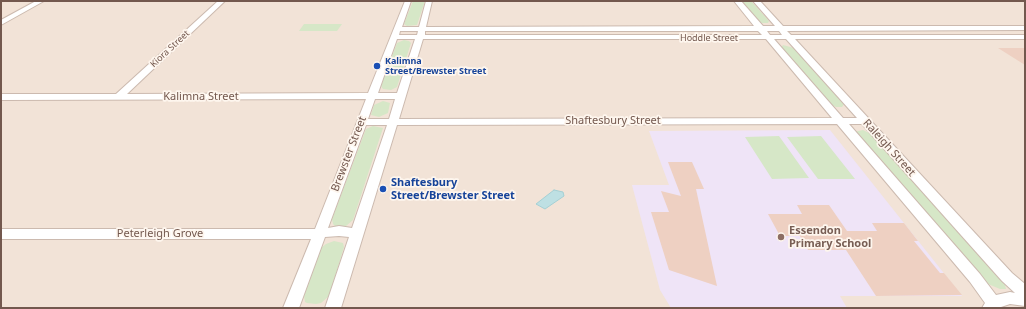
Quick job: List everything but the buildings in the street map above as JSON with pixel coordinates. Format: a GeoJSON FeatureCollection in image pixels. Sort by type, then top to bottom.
{"type":"FeatureCollection","features":[{"type":"Feature","properties":{"kind":"street"},"geometry":{"type":"LineString","coordinates":[[1,23],[41,1]]}},
{"type":"Feature","properties":{"kind":"street","name":"Kiora Street"},"geometry":{"type":"LineString","coordinates":[[118,97],[222,1]]}},
{"type":"Feature","properties":{"kind":"street","name":"Brewster Street"},"geometry":{"type":"LineString","coordinates":[[291,308],[408,1]]}},
{"type":"Feature","properties":{"kind":"street"},"geometry":{"type":"LineString","coordinates":[[333,308],[421,33],[429,1]]}},
{"type":"Feature","properties":{"kind":"street","name":"Raleigh Street"},"geometry":{"type":"LineString","coordinates":[[737,1],[975,278],[992,306]]}},
{"type":"Feature","properties":{"kind":"street","name":"Raleigh Street"},"geometry":{"type":"LineString","coordinates":[[756,1],[1007,277],[1025,293]]}},
{"type":"Feature","properties":{"kind":"street","name":"Hoddle Street"},"geometry":{"type":"LineString","coordinates":[[395,33],[1025,28]]}},
{"type":"Feature","properties":{"kind":"street","name":"Hoddle Street"},"geometry":{"type":"LineString","coordinates":[[421,33],[769,38],[1025,37]]}},
{"type":"Feature","properties":{"kind":"street","name":"Kalimna Street"},"geometry":{"type":"LineString","coordinates":[[1,97],[400,96]]}},
{"type":"Feature","properties":{"kind":"street","name":"Shaftesbury Street"},"geometry":{"type":"LineString","coordinates":[[362,122],[864,121]]}},
{"type":"Feature","properties":{"kind":"street","name":"Peterleigh Grove"},"geometry":{"type":"LineString","coordinates":[[1,234],[319,234],[341,237],[357,233]]}},
{"type":"Feature","properties":{"kind":"street"},"geometry":{"type":"LineString","coordinates":[[992,306],[1000,300],[1010,298],[1025,300]]}},
{"type":"Feature","properties":{"kind":"shaded area"},"geometry":{"type":"Polygon","coordinates":[[[1,1],[1025,1],[1025,308],[1,308],[1,1]]]}},
{"type":"Feature","properties":{"kind":"shaded area","name":"Essendon Primary School"},"geometry":{"type":"Polygon","coordinates":[[[830,130],[962,296],[840,296],[847,308],[671,308],[660,290],[632,185],[669,185],[649,131],[830,130]]]}},
{"type":"Feature","properties":{"kind":"green space"},"geometry":{"type":"Polygon","coordinates":[[[413,1],[425,1],[417,25],[407,26],[404,24],[413,1]]]}},
{"type":"Feature","properties":{"kind":"green space"},"geometry":{"type":"Polygon","coordinates":[[[741,1],[751,1],[769,21],[768,23],[758,21],[741,1]]]}},
{"type":"Feature","properties":{"kind":"green space"},"geometry":{"type":"Polygon","coordinates":[[[304,24],[342,24],[337,31],[299,31],[304,24]]]}},
{"type":"Feature","properties":{"kind":"green space"},"geometry":{"type":"Polygon","coordinates":[[[404,40],[411,43],[397,87],[391,90],[383,89],[381,86],[397,43],[404,40]]]}},
{"type":"Feature","properties":{"kind":"green space"},"geometry":{"type":"Polygon","coordinates":[[[783,45],[794,48],[844,104],[842,107],[836,107],[828,103],[781,48],[783,45]]]}},
{"type":"Feature","properties":{"kind":"green space"},"geometry":{"type":"Polygon","coordinates":[[[383,101],[390,103],[388,113],[379,117],[371,115],[374,105],[383,101]]]}},
{"type":"Feature","properties":{"kind":"green space"},"geometry":{"type":"Polygon","coordinates":[[[373,126],[383,128],[353,220],[346,226],[335,226],[332,219],[366,129],[373,126]]]}},
{"type":"Feature","properties":{"kind":"green space"},"geometry":{"type":"Polygon","coordinates":[[[863,130],[871,134],[1004,281],[1006,289],[1000,289],[988,284],[854,132],[863,130]]]}},
{"type":"Feature","properties":{"kind":"green space"},"geometry":{"type":"Polygon","coordinates":[[[779,136],[809,178],[772,179],[745,137],[779,136]]]}},
{"type":"Feature","properties":{"kind":"green space"},"geometry":{"type":"Polygon","coordinates":[[[821,136],[855,179],[818,179],[787,137],[821,136]]]}},
{"type":"Feature","properties":{"kind":"green space"},"geometry":{"type":"Polygon","coordinates":[[[334,241],[343,243],[344,247],[329,296],[321,303],[307,303],[305,302],[304,296],[321,248],[334,241]]]}},
{"type":"Feature","properties":{"kind":"water"},"geometry":{"type":"Polygon","coordinates":[[[554,190],[563,192],[564,196],[545,209],[536,204],[554,190]]]}},
{"type":"Feature","properties":{"kind":"place","name":"Kalimna Street/Brewster Street"},"geometry":{"type":"Point","coordinates":[377,66]}},
{"type":"Feature","properties":{"kind":"place","name":"Shaftesbury Street/Brewster Street"},"geometry":{"type":"Point","coordinates":[383,189]}},
{"type":"Feature","properties":{"kind":"place","name":"Essendon Primary School"},"geometry":{"type":"Point","coordinates":[781,237]}}]}
